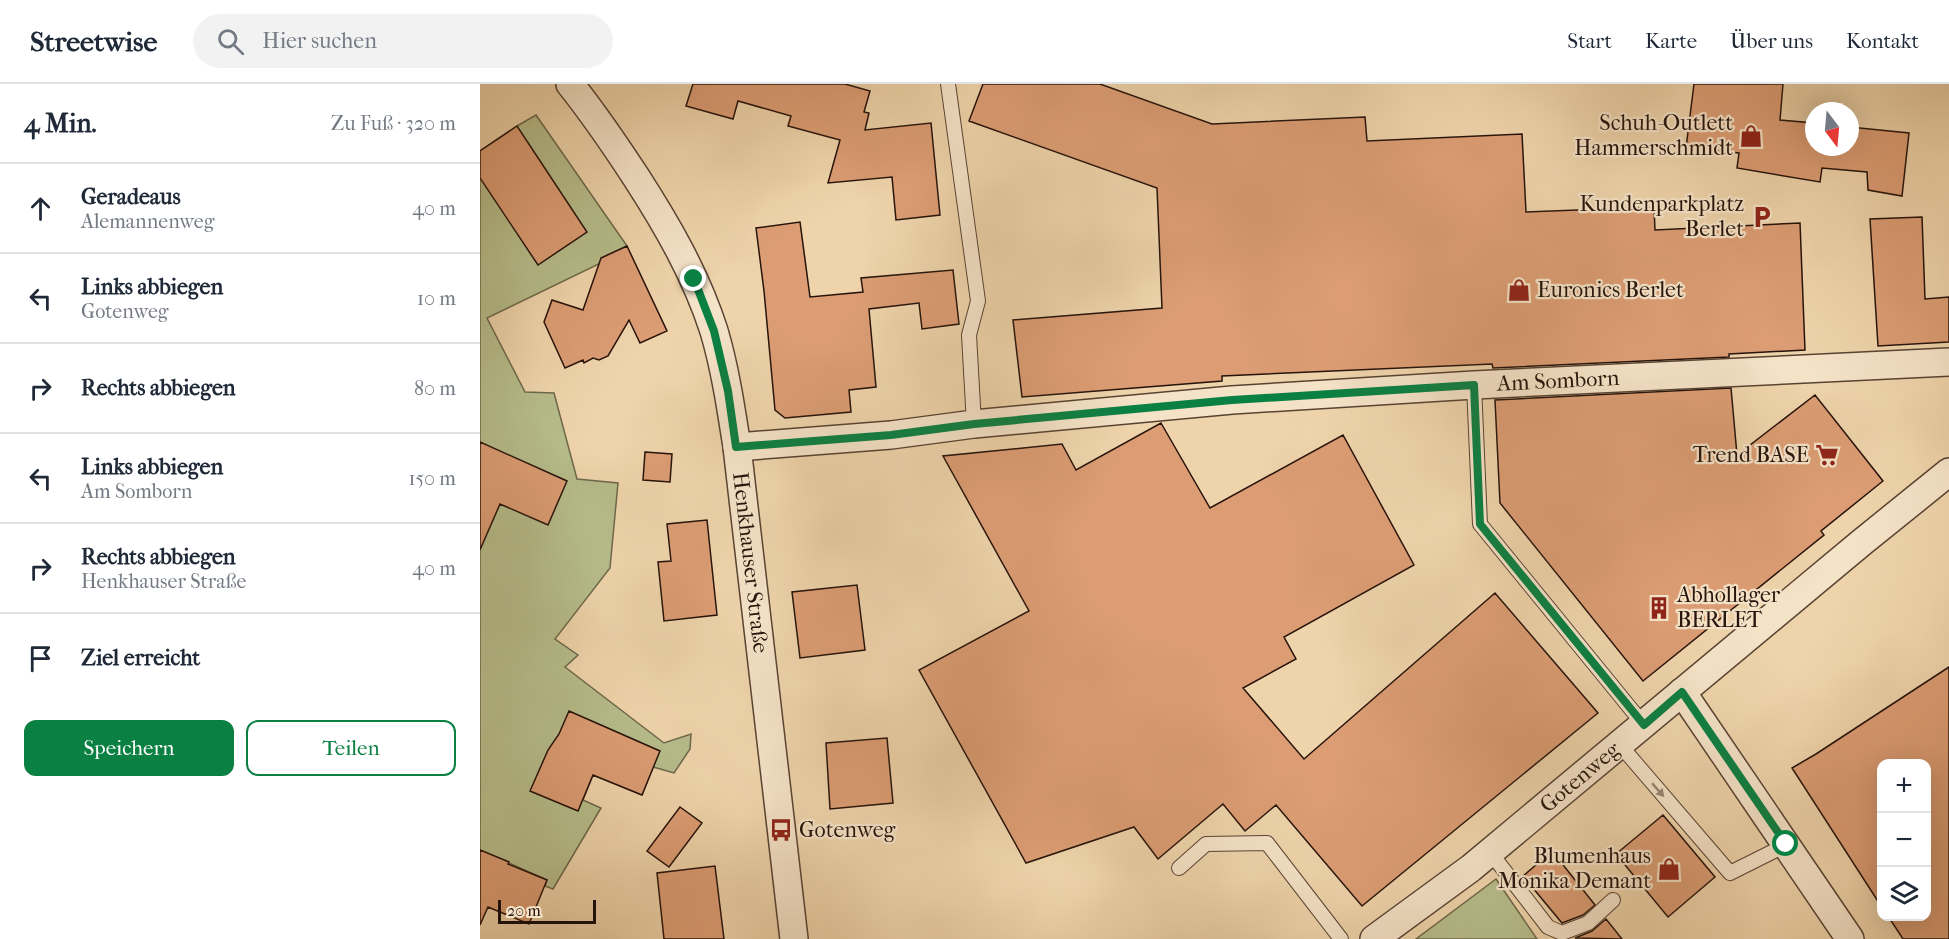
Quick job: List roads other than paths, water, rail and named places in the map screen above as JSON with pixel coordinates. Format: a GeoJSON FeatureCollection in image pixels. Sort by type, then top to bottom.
{"type":"FeatureCollection","features":[{"type":"Feature","properties":{"kind":"street","name":"Henkhauser Straße"},"geometry":{"type":"LineString","coordinates":[[570,84],[598,119],[667,224],[694,279],[714,331],[728,391],[736,447],[794,939]]}},
{"type":"Feature","properties":{"kind":"street","name":"Am Somborn"},"geometry":{"type":"LineString","coordinates":[[736,447],[891,435],[974,424],[1232,400],[1474,385],[1949,362]]}},
{"type":"Feature","properties":{"kind":"street","name":"Gotenweg"},"geometry":{"type":"LineString","coordinates":[[1374,939],[1472,868],[1949,471]]}},
{"type":"Feature","properties":{"kind":"street"},"geometry":{"type":"LineString","coordinates":[[1682,692],[1850,939]]}},
{"type":"Feature","properties":{"kind":"lane"},"geometry":{"type":"LineString","coordinates":[[948,84],[978,301],[969,335],[974,424]]}},
{"type":"Feature","properties":{"kind":"lane"},"geometry":{"type":"LineString","coordinates":[[1474,385],[1480,524],[1644,725]]}},
{"type":"Feature","properties":{"kind":"lane"},"geometry":{"type":"LineString","coordinates":[[1620,746],[1730,873],[1786,844]]}},
{"type":"Feature","properties":{"kind":"lane"},"geometry":{"type":"LineString","coordinates":[[1179,868],[1206,844],[1267,843],[1341,939]]}},
{"type":"Feature","properties":{"kind":"lane"},"geometry":{"type":"LineString","coordinates":[[1490,852],[1548,927],[1562,933],[1588,923],[1613,900]]}},
{"type":"Feature","properties":{"kind":"place","name":"Schuh-Outlett Hammerschmidt"},"geometry":{"type":"Point","coordinates":[1751,136]}},
{"type":"Feature","properties":{"kind":"place","name":"Kundenparkplatz Berlet"},"geometry":{"type":"Point","coordinates":[1762,217]}},
{"type":"Feature","properties":{"kind":"place","name":"Euronics Berlet"},"geometry":{"type":"Point","coordinates":[1519,290]}},
{"type":"Feature","properties":{"kind":"place","name":"Trend BASE"},"geometry":{"type":"Point","coordinates":[1827,455]}},
{"type":"Feature","properties":{"kind":"place","name":"Abhollager BERLET"},"geometry":{"type":"Point","coordinates":[1659,608]}},
{"type":"Feature","properties":{"kind":"place","name":"Gotenweg"},"geometry":{"type":"Point","coordinates":[781,830]}},
{"type":"Feature","properties":{"kind":"place","name":"Blumenhaus Monika Demant"},"geometry":{"type":"Point","coordinates":[1669,869]}}]}
